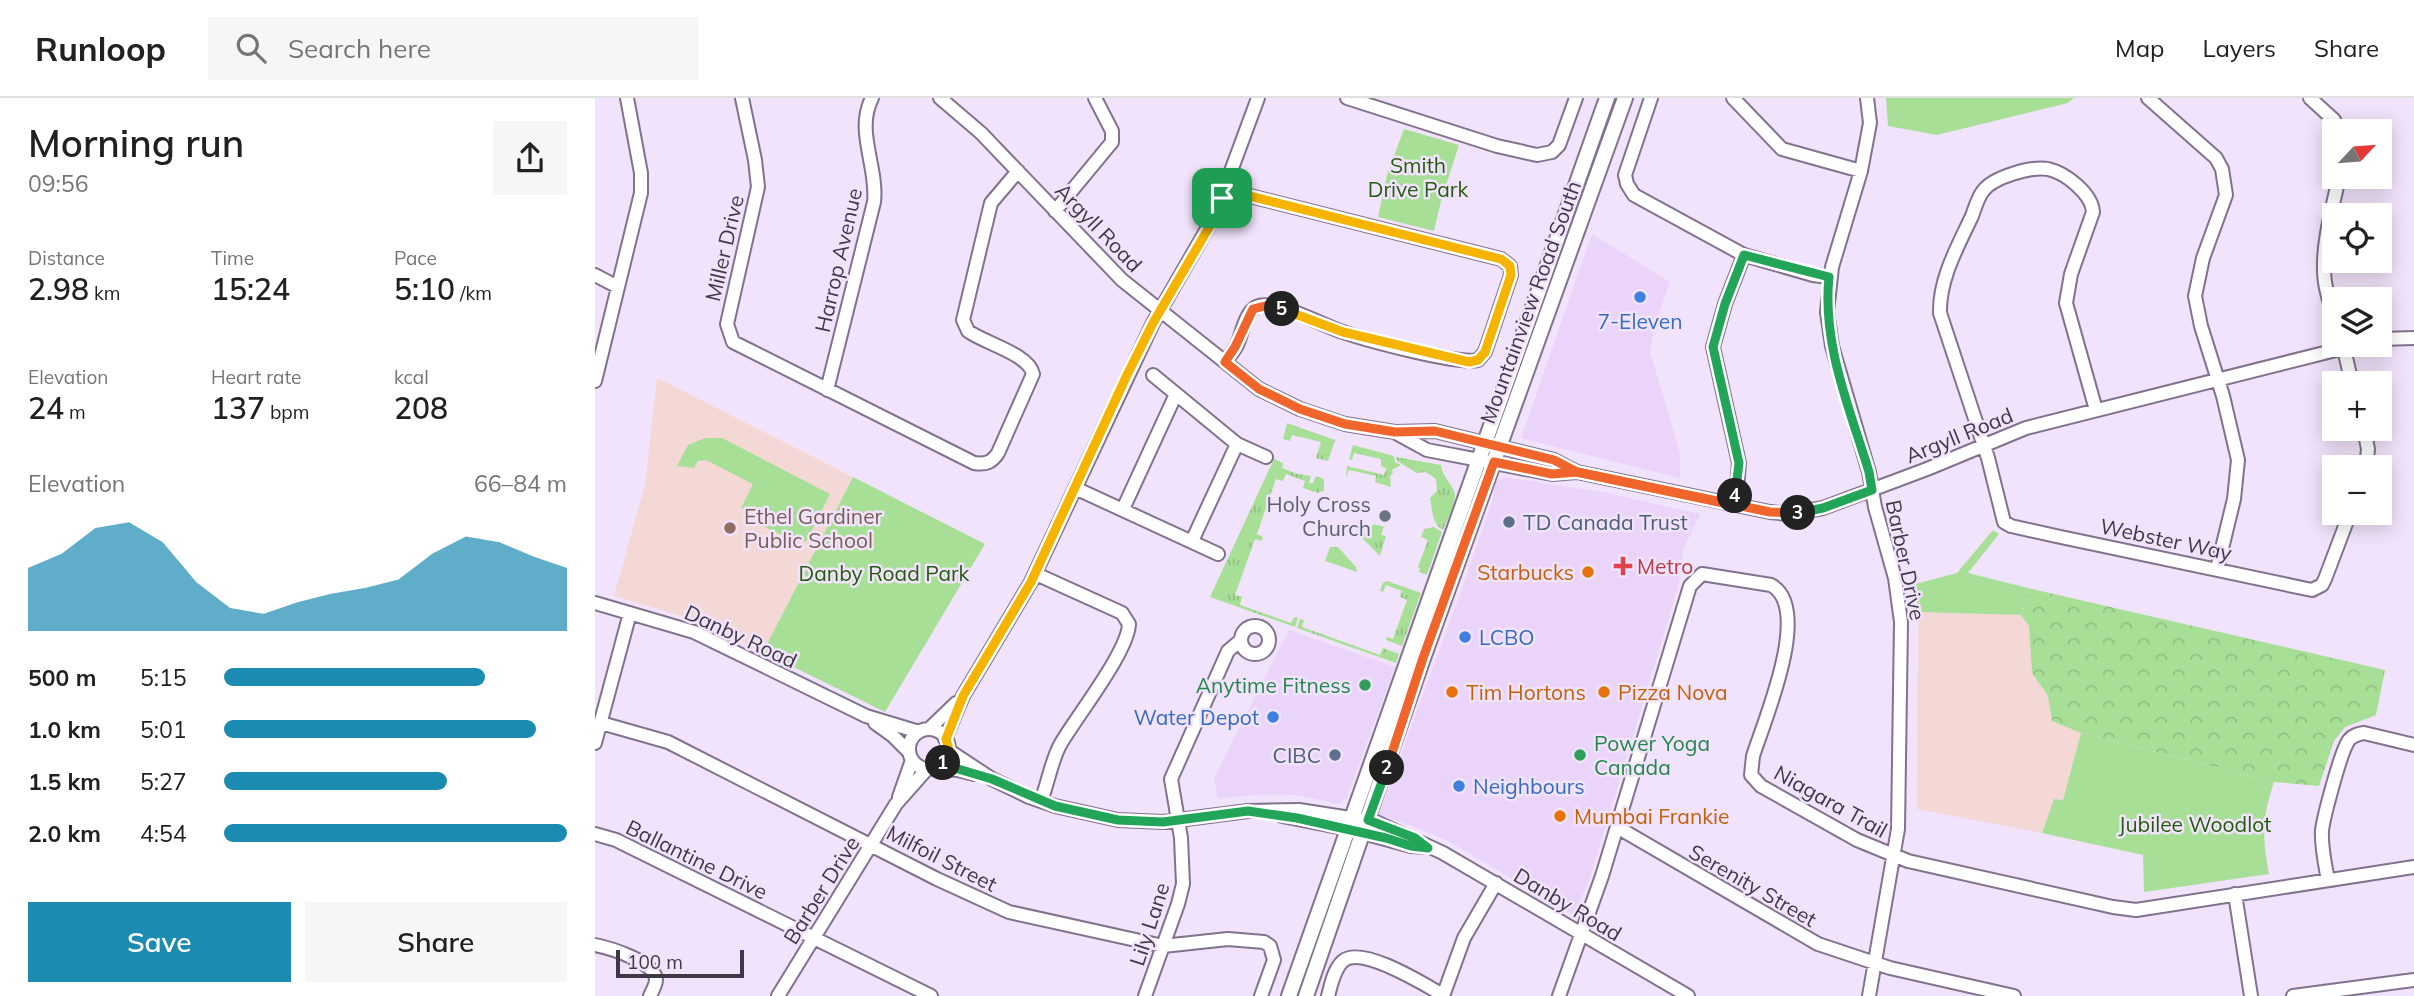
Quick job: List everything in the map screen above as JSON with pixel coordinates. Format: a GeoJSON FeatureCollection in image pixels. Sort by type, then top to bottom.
{"type":"FeatureCollection","features":[{"type":"Feature","properties":{"kind":"main road","name":"Mountainview Road South"},"geometry":{"type":"LineString","coordinates":[[1289,996],[1607,98]]}},
{"type":"Feature","properties":{"kind":"main road","name":"Mountainview Road South"},"geometry":{"type":"LineString","coordinates":[[1306,996],[1423,658],[1625,98]]}},
{"type":"Feature","properties":{"kind":"street"},"geometry":{"type":"LineString","coordinates":[[595,381],[641,187],[640,167],[627,98]]}},
{"type":"Feature","properties":{"kind":"street","name":"Miller Drive"},"geometry":{"type":"LineString","coordinates":[[742,98],[758,187],[726,324],[733,342],[974,463],[993,461],[999,453],[1030,383],[1032,369],[1023,360],[968,331],[964,316],[991,203],[1018,172]]}},
{"type":"Feature","properties":{"kind":"street","name":"Harrop Avenue"},"geometry":{"type":"LineString","coordinates":[[827,390],[874,202],[874,181],[865,128],[867,107],[872,98]]}},
{"type":"Feature","properties":{"kind":"street","name":"Argyll Road"},"geometry":{"type":"LineString","coordinates":[[940,98],[962,116],[1109,267],[1259,389],[1300,409],[1345,424],[1395,432],[1435,431],[1554,460],[1577,472],[1770,512],[1806,512],[1872,490],[2026,428],[2322,352]]}},
{"type":"Feature","properties":{"kind":"street"},"geometry":{"type":"LineString","coordinates":[[1055,211],[1112,142],[1112,131],[1095,98]]}},
{"type":"Feature","properties":{"kind":"street"},"geometry":{"type":"LineString","coordinates":[[963,696],[912,739],[910,756],[916,765],[932,768],[944,762],[963,696],[1036,574],[1127,375],[1160,311],[1211,224],[1226,190],[1258,98]]}},
{"type":"Feature","properties":{"kind":"street"},"geometry":{"type":"LineString","coordinates":[[1347,98],[1497,146],[1537,155],[1552,152],[1559,145],[1576,98]]}},
{"type":"Feature","properties":{"kind":"street"},"geometry":{"type":"LineString","coordinates":[[1651,98],[1625,175],[1634,195],[1744,255],[1829,277]]}},
{"type":"Feature","properties":{"kind":"street"},"geometry":{"type":"LineString","coordinates":[[1733,98],[1782,149],[1861,171]]}},
{"type":"Feature","properties":{"kind":"street","name":"Barber Drive"},"geometry":{"type":"LineString","coordinates":[[1867,98],[1870,123],[1861,171],[1829,277],[1827,312],[1832,346],[1869,472],[1895,578],[1901,622],[1900,806],[1894,856],[1869,996]]}},
{"type":"Feature","properties":{"kind":"street"},"geometry":{"type":"LineString","coordinates":[[2148,98],[2216,158],[2223,169],[2227,195],[2203,258],[2195,296],[2201,326],[2219,379],[2238,460],[2234,499],[2217,569]]}},
{"type":"Feature","properties":{"kind":"street"},"geometry":{"type":"LineString","coordinates":[[2310,98],[2333,119]]}},
{"type":"Feature","properties":{"kind":"street","name":"Webster Way"},"geometry":{"type":"LineString","coordinates":[[2096,410],[2066,303],[2071,274],[2093,212],[2092,202],[2077,184],[2049,169],[2028,170],[1999,178],[1983,190],[1948,268],[1940,313],[1984,446],[2004,522],[2011,526],[2304,589],[2318,588],[2325,579],[2345,525]]}},
{"type":"Feature","properties":{"kind":"street"},"geometry":{"type":"LineString","coordinates":[[2326,287],[2326,242],[2337,189]]}},
{"type":"Feature","properties":{"kind":"street"},"geometry":{"type":"LineString","coordinates":[[1225,362],[1249,315],[1256,307],[1265,306],[1380,342],[1460,361],[1478,360],[1485,352],[1511,275],[1510,266],[1501,259],[1226,190]]}},
{"type":"Feature","properties":{"kind":"street"},"geometry":{"type":"LineString","coordinates":[[1733,505],[1739,463],[1713,347],[1725,304],[1744,255]]}},
{"type":"Feature","properties":{"kind":"street"},"geometry":{"type":"LineString","coordinates":[[595,275],[618,287]]}},
{"type":"Feature","properties":{"kind":"street"},"geometry":{"type":"LineString","coordinates":[[2392,339],[2414,338]]}},
{"type":"Feature","properties":{"kind":"street"},"geometry":{"type":"LineString","coordinates":[[1153,375],[1237,444],[1266,457]]}},
{"type":"Feature","properties":{"kind":"street"},"geometry":{"type":"LineString","coordinates":[[1123,509],[1176,394]]}},
{"type":"Feature","properties":{"kind":"street","name":"Argyll Road"},"geometry":{"type":"LineString","coordinates":[[1395,432],[1427,450],[1552,474],[1577,472]]}},
{"type":"Feature","properties":{"kind":"street"},"geometry":{"type":"LineString","coordinates":[[1192,541],[1237,444]]}},
{"type":"Feature","properties":{"kind":"street"},"geometry":{"type":"LineString","coordinates":[[1075,488],[1218,554]]}},
{"type":"Feature","properties":{"kind":"street","name":"Niagara Trail"},"geometry":{"type":"LineString","coordinates":[[1559,996],[1617,827],[1691,586],[1696,577],[1707,573],[1771,585],[1783,596],[1787,608],[1788,632],[1785,650],[1753,756],[1751,775],[1761,786],[1821,821],[1879,850],[1894,856],[2099,904],[2136,910],[2414,867]]}},
{"type":"Feature","properties":{"kind":"street"},"geometry":{"type":"LineString","coordinates":[[1036,574],[1122,612],[1129,624],[1127,635],[1112,664],[1060,746],[1041,802]]}},
{"type":"Feature","properties":{"kind":"street","name":"Danby Road"},"geometry":{"type":"LineString","coordinates":[[595,603],[694,632],[866,716],[924,731]]}},
{"type":"Feature","properties":{"kind":"street"},"geometry":{"type":"LineString","coordinates":[[595,743],[630,613]]}},
{"type":"Feature","properties":{"kind":"street","name":"Lily Lane"},"geometry":{"type":"LineString","coordinates":[[1145,996],[1183,884],[1183,857],[1171,779],[1228,652],[1241,640]]}},
{"type":"Feature","properties":{"kind":"street","name":"Danby Road"},"geometry":{"type":"LineString","coordinates":[[866,716],[893,737],[910,756]]}},
{"type":"Feature","properties":{"kind":"street","name":"Milfoil Street"},"geometry":{"type":"LineString","coordinates":[[601,723],[669,742],[1009,912],[1163,946],[1228,939],[1264,942],[1270,946],[1274,960],[1261,996]]}},
{"type":"Feature","properties":{"kind":"street"},"geometry":{"type":"LineString","coordinates":[[924,731],[940,733],[947,745]]}},
{"type":"Feature","properties":{"kind":"street"},"geometry":{"type":"LineString","coordinates":[[2328,880],[2322,842],[2323,824],[2348,741],[2357,734],[2364,733],[2414,745]]}},
{"type":"Feature","properties":{"kind":"street","name":"Danby Road"},"geometry":{"type":"LineString","coordinates":[[947,745],[992,779]]}},
{"type":"Feature","properties":{"kind":"street","name":"Barber Drive"},"geometry":{"type":"LineString","coordinates":[[778,996],[896,804],[910,756]]}},
{"type":"Feature","properties":{"kind":"street","name":"Barber Drive"},"geometry":{"type":"LineString","coordinates":[[896,804],[932,768]]}},
{"type":"Feature","properties":{"kind":"street","name":"Danby Road"},"geometry":{"type":"LineString","coordinates":[[932,768],[958,769],[992,779],[1041,802],[1118,820],[1177,821],[1248,811],[1366,827],[1411,846],[1443,853],[1688,996]]}},
{"type":"Feature","properties":{"kind":"street","name":"Serenity Street"},"geometry":{"type":"LineString","coordinates":[[1617,827],[1810,941],[1874,964],[2014,996]]}},
{"type":"Feature","properties":{"kind":"street","name":"Ballantine Drive"},"geometry":{"type":"LineString","coordinates":[[595,834],[616,840],[814,937],[909,991],[931,996]]}},
{"type":"Feature","properties":{"kind":"street"},"geometry":{"type":"LineString","coordinates":[[1328,996],[1339,966],[1347,959],[1355,957],[1381,963],[1443,996],[1464,938],[1496,883]]}},
{"type":"Feature","properties":{"kind":"street"},"geometry":{"type":"LineString","coordinates":[[2235,894],[2251,996]]}},
{"type":"Feature","properties":{"kind":"street"},"geometry":{"type":"LineString","coordinates":[[595,945],[646,965],[656,980],[650,996]]}},
{"type":"Feature","properties":{"kind":"street"},"geometry":{"type":"LineString","coordinates":[[2293,996],[2414,979]]}},
{"type":"Feature","properties":{"kind":"shaded area"},"geometry":{"type":"Polygon","coordinates":[[[1592,234],[1670,282],[1655,325],[1650,352],[1680,453],[1680,478],[1521,438],[1592,234]]]}},
{"type":"Feature","properties":{"kind":"shaded area","name":"Ethel Gardiner Public School"},"geometry":{"type":"Polygon","coordinates":[[[657,378],[853,477],[763,652],[692,619],[614,596],[645,485],[657,378]]]}},
{"type":"Feature","properties":{"kind":"shaded area"},"geometry":{"type":"Polygon","coordinates":[[[1504,477],[1607,493],[1700,514],[1683,550],[1678,587],[1590,878],[1574,915],[1448,841],[1379,815],[1464,583],[1492,502],[1496,482],[1504,477]]]}},
{"type":"Feature","properties":{"kind":"shaded area"},"geometry":{"type":"Polygon","coordinates":[[[1918,612],[2021,615],[2029,625],[2032,673],[2048,696],[2052,721],[2081,733],[2063,800],[2054,799],[2042,833],[1917,809],[1918,612]]]}},
{"type":"Feature","properties":{"kind":"shaded area"},"geometry":{"type":"Polygon","coordinates":[[[1289,630],[1395,667],[1346,799],[1338,804],[1297,795],[1218,798],[1214,778],[1289,630]]]}},
{"type":"Feature","properties":{"kind":"green space"},"geometry":{"type":"Polygon","coordinates":[[[1886,98],[2074,98],[2068,103],[1937,135],[1888,126],[1886,98]]]}},
{"type":"Feature","properties":{"kind":"green space","name":"Smith Drive Park"},"geometry":{"type":"Polygon","coordinates":[[[1404,129],[1459,145],[1434,231],[1378,217],[1387,175],[1404,129]]]}},
{"type":"Feature","properties":{"kind":"green space"},"geometry":{"type":"Polygon","coordinates":[[[1287,423],[1335,440],[1328,461],[1316,458],[1321,442],[1292,435],[1290,441],[1283,439],[1287,423]]]}},
{"type":"Feature","properties":{"kind":"green space"},"geometry":{"type":"Polygon","coordinates":[[[705,438],[722,438],[830,494],[806,542],[765,527],[764,522],[741,508],[753,484],[706,460],[698,461],[694,468],[677,466],[688,445],[705,438]]]}},
{"type":"Feature","properties":{"kind":"green space"},"geometry":{"type":"Polygon","coordinates":[[[1353,445],[1394,456],[1395,462],[1401,465],[1392,470],[1391,487],[1375,482],[1376,476],[1349,470],[1346,477],[1347,466],[1384,475],[1386,468],[1381,466],[1381,459],[1354,453],[1352,460],[1349,459],[1353,445]]]}},
{"type":"Feature","properties":{"kind":"green space"},"geometry":{"type":"Polygon","coordinates":[[[1396,457],[1441,465],[1455,495],[1443,530],[1435,520],[1430,498],[1437,491],[1436,479],[1426,472],[1417,473],[1397,461],[1396,457]]]}},
{"type":"Feature","properties":{"kind":"green space"},"geometry":{"type":"Polygon","coordinates":[[[1274,459],[1283,463],[1282,468],[1311,476],[1309,483],[1313,483],[1316,476],[1324,479],[1324,490],[1318,493],[1303,488],[1305,481],[1286,474],[1283,481],[1276,479],[1257,534],[1263,537],[1262,541],[1255,539],[1235,595],[1242,597],[1240,605],[1291,623],[1294,617],[1298,618],[1295,627],[1210,597],[1274,459]]]}},
{"type":"Feature","properties":{"kind":"green space","name":"Danby Road Park"},"geometry":{"type":"Polygon","coordinates":[[[853,477],[985,544],[885,712],[763,652],[853,477]]]}},
{"type":"Feature","properties":{"kind":"green space"},"geometry":{"type":"Polygon","coordinates":[[[1374,524],[1384,527],[1381,535],[1386,536],[1380,556],[1361,537],[1374,524]]]}},
{"type":"Feature","properties":{"kind":"green space"},"geometry":{"type":"Polygon","coordinates":[[[1434,527],[1442,532],[1427,575],[1419,572],[1418,567],[1428,540],[1421,537],[1424,529],[1434,527]]]}},
{"type":"Feature","properties":{"kind":"green space"},"geometry":{"type":"Polygon","coordinates":[[[1993,530],[1999,534],[1968,573],[2028,588],[2021,615],[1918,612],[1915,584],[1957,573],[1993,530]]]}},
{"type":"Feature","properties":{"kind":"green space"},"geometry":{"type":"Polygon","coordinates":[[[1330,547],[1338,547],[1356,567],[1357,572],[1325,561],[1330,547]]]}},
{"type":"Feature","properties":{"kind":"green space"},"geometry":{"type":"Polygon","coordinates":[[[1387,581],[1421,593],[1402,646],[1386,640],[1387,637],[1393,639],[1407,600],[1400,597],[1402,591],[1386,585],[1383,592],[1380,591],[1383,583],[1387,581]]]}},
{"type":"Feature","properties":{"kind":"green space"},"geometry":{"type":"Polygon","coordinates":[[[2028,588],[2385,670],[2376,715],[2345,727],[2334,741],[2319,786],[2274,782],[2081,733],[2052,721],[2048,696],[2032,673],[2029,626],[2021,615],[2028,588]]]}},
{"type":"Feature","properties":{"kind":"green space"},"geometry":{"type":"Polygon","coordinates":[[[1300,619],[1304,620],[1302,627],[1380,655],[1383,648],[1399,654],[1396,663],[1297,628],[1300,619]]]}},
{"type":"Feature","properties":{"kind":"green space","name":"Jubilee Woodlot"},"geometry":{"type":"Polygon","coordinates":[[[2081,733],[2274,782],[2264,828],[2269,874],[2144,892],[2143,855],[2042,833],[2054,799],[2063,800],[2081,733]]]}},
{"type":"Feature","properties":{"kind":"place","name":"7-Eleven"},"geometry":{"type":"Point","coordinates":[1640,297]}},
{"type":"Feature","properties":{"kind":"place","name":"Holy Cross Church"},"geometry":{"type":"Point","coordinates":[1385,516]}},
{"type":"Feature","properties":{"kind":"place","name":"TD Canada Trust"},"geometry":{"type":"Point","coordinates":[1509,522]}},
{"type":"Feature","properties":{"kind":"place","name":"Ethel Gardiner Public School"},"geometry":{"type":"Point","coordinates":[730,528]}},
{"type":"Feature","properties":{"kind":"place","name":"Metro"},"geometry":{"type":"Point","coordinates":[1623,566]}},
{"type":"Feature","properties":{"kind":"place","name":"Starbucks"},"geometry":{"type":"Point","coordinates":[1588,572]}},
{"type":"Feature","properties":{"kind":"place","name":"LCBO"},"geometry":{"type":"Point","coordinates":[1465,637]}},
{"type":"Feature","properties":{"kind":"place","name":"Anytime Fitness"},"geometry":{"type":"Point","coordinates":[1365,685]}},
{"type":"Feature","properties":{"kind":"place","name":"Tim Hortons"},"geometry":{"type":"Point","coordinates":[1452,692]}},
{"type":"Feature","properties":{"kind":"place","name":"Pizza Nova"},"geometry":{"type":"Point","coordinates":[1604,692]}},
{"type":"Feature","properties":{"kind":"place","name":"Water Depot"},"geometry":{"type":"Point","coordinates":[1273,717]}},
{"type":"Feature","properties":{"kind":"place","name":"CIBC"},"geometry":{"type":"Point","coordinates":[1335,755]}},
{"type":"Feature","properties":{"kind":"place","name":"Power Yoga Canada"},"geometry":{"type":"Point","coordinates":[1580,755]}},
{"type":"Feature","properties":{"kind":"place","name":"Neighbours"},"geometry":{"type":"Point","coordinates":[1459,786]}},
{"type":"Feature","properties":{"kind":"place","name":"Mumbai Frankie"},"geometry":{"type":"Point","coordinates":[1560,816]}},
{"type":"Feature","properties":{"kind":"route"},"geometry":{"type":"LineString","coordinates":[[1222,198],[1211,224],[1153,323],[1127,375],[1018,607],[963,696],[946,739],[948,755],[937,768],[958,769],[992,779],[1055,806],[1118,820],[1163,822],[1248,811],[1297,818],[1428,848],[1415,838],[1368,820],[1494,462],[1552,474],[1577,472],[1733,505],[1789,514],[1823,508],[1872,490],[1829,333],[1829,277],[1744,255],[1725,304],[1713,347],[1739,463],[1733,505],[1685,494],[1577,472],[1554,460],[1435,431],[1395,432],[1345,424],[1300,409],[1259,389],[1225,362],[1249,315],[1256,307],[1282,309],[1343,332],[1469,362],[1478,360],[1485,352],[1510,285],[1510,266],[1501,259],[1226,190],[1222,198]]}}]}
